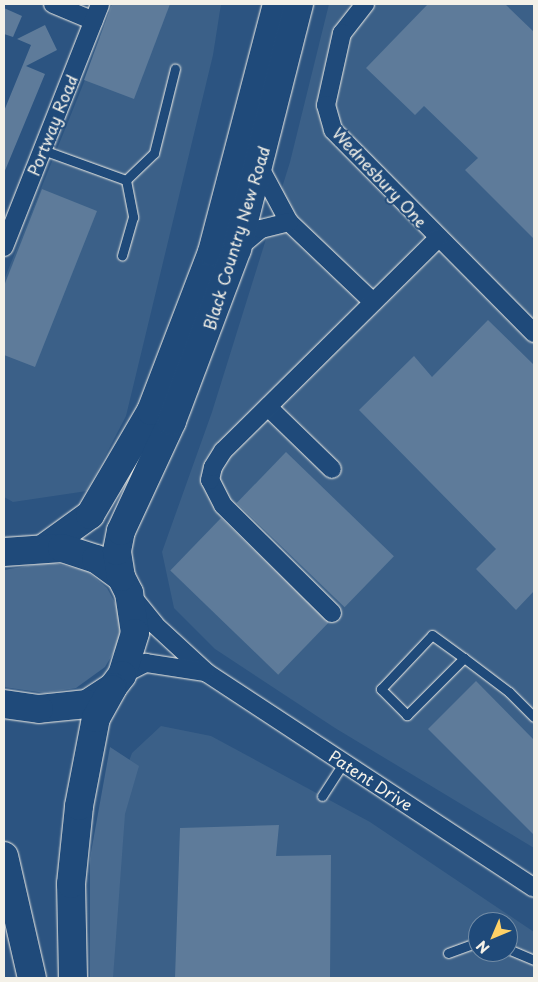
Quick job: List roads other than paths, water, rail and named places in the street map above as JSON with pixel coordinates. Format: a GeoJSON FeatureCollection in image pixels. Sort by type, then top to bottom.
{"type":"FeatureCollection","features":[{"type":"Feature","properties":{"kind":"highway","name":"Black Country New Road"},"geometry":{"type":"LineString","coordinates":[[44,548],[90,515],[151,411],[212,252],[277,4]]}},
{"type":"Feature","properties":{"kind":"highway","name":"Black Country New Road"},"geometry":{"type":"LineString","coordinates":[[117,681],[135,633],[117,551],[123,525],[172,421],[237,249],[260,168],[299,4]]}},
{"type":"Feature","properties":{"kind":"highway"},"geometry":{"type":"LineString","coordinates":[[4,552],[44,548],[80,551],[125,585]]}},
{"type":"Feature","properties":{"kind":"highway"},"geometry":{"type":"LineString","coordinates":[[4,704],[71,707],[117,681]]}},
{"type":"Feature","properties":{"kind":"highway"},"geometry":{"type":"LineString","coordinates":[[72,978],[72,884],[79,806],[96,718],[117,681]]}},
{"type":"Feature","properties":{"kind":"highway"},"geometry":{"type":"LineString","coordinates":[[4,856],[32,978]]}},
{"type":"Feature","properties":{"kind":"street"},"geometry":{"type":"LineString","coordinates":[[53,4],[94,21]]}},
{"type":"Feature","properties":{"kind":"street","name":"Portway Road"},"geometry":{"type":"LineString","coordinates":[[4,247],[100,4]]}},
{"type":"Feature","properties":{"kind":"street","name":"Wednesbury One"},"geometry":{"type":"LineString","coordinates":[[365,4],[342,33],[328,118],[334,130],[438,238],[534,333]]}},
{"type":"Feature","properties":{"kind":"street"},"geometry":{"type":"LineString","coordinates":[[260,168],[289,222],[373,302]]}},
{"type":"Feature","properties":{"kind":"street"},"geometry":{"type":"LineString","coordinates":[[237,249],[261,230],[289,222]]}},
{"type":"Feature","properties":{"kind":"street","name":"Wednesbury One"},"geometry":{"type":"LineString","coordinates":[[332,613],[222,505],[212,486],[213,467],[223,451],[438,238]]}},
{"type":"Feature","properties":{"kind":"street"},"geometry":{"type":"LineString","coordinates":[[268,407],[332,470]]}},
{"type":"Feature","properties":{"kind":"street","name":"Patent Drive"},"geometry":{"type":"LineString","coordinates":[[125,585],[154,625],[207,673],[534,888]]}},
{"type":"Feature","properties":{"kind":"street","name":"Patent Drive"},"geometry":{"type":"LineString","coordinates":[[117,681],[146,663],[207,673]]}},
{"type":"Feature","properties":{"kind":"lane"},"geometry":{"type":"LineString","coordinates":[[126,180],[154,152],[175,69]]}},
{"type":"Feature","properties":{"kind":"lane"},"geometry":{"type":"LineString","coordinates":[[42,150],[126,180]]}},
{"type":"Feature","properties":{"kind":"lane"},"geometry":{"type":"LineString","coordinates":[[122,255],[133,217],[126,180]]}},
{"type":"Feature","properties":{"kind":"lane"},"geometry":{"type":"LineString","coordinates":[[464,658],[407,715],[381,689],[432,635],[464,658],[534,716]]}},
{"type":"Feature","properties":{"kind":"lane"},"geometry":{"type":"LineString","coordinates":[[322,796],[344,762]]}},
{"type":"Feature","properties":{"kind":"lane"},"geometry":{"type":"LineString","coordinates":[[448,952],[468,945]]}},
{"type":"Feature","properties":{"kind":"lane"},"geometry":{"type":"LineString","coordinates":[[518,953],[534,960]]}}]}
